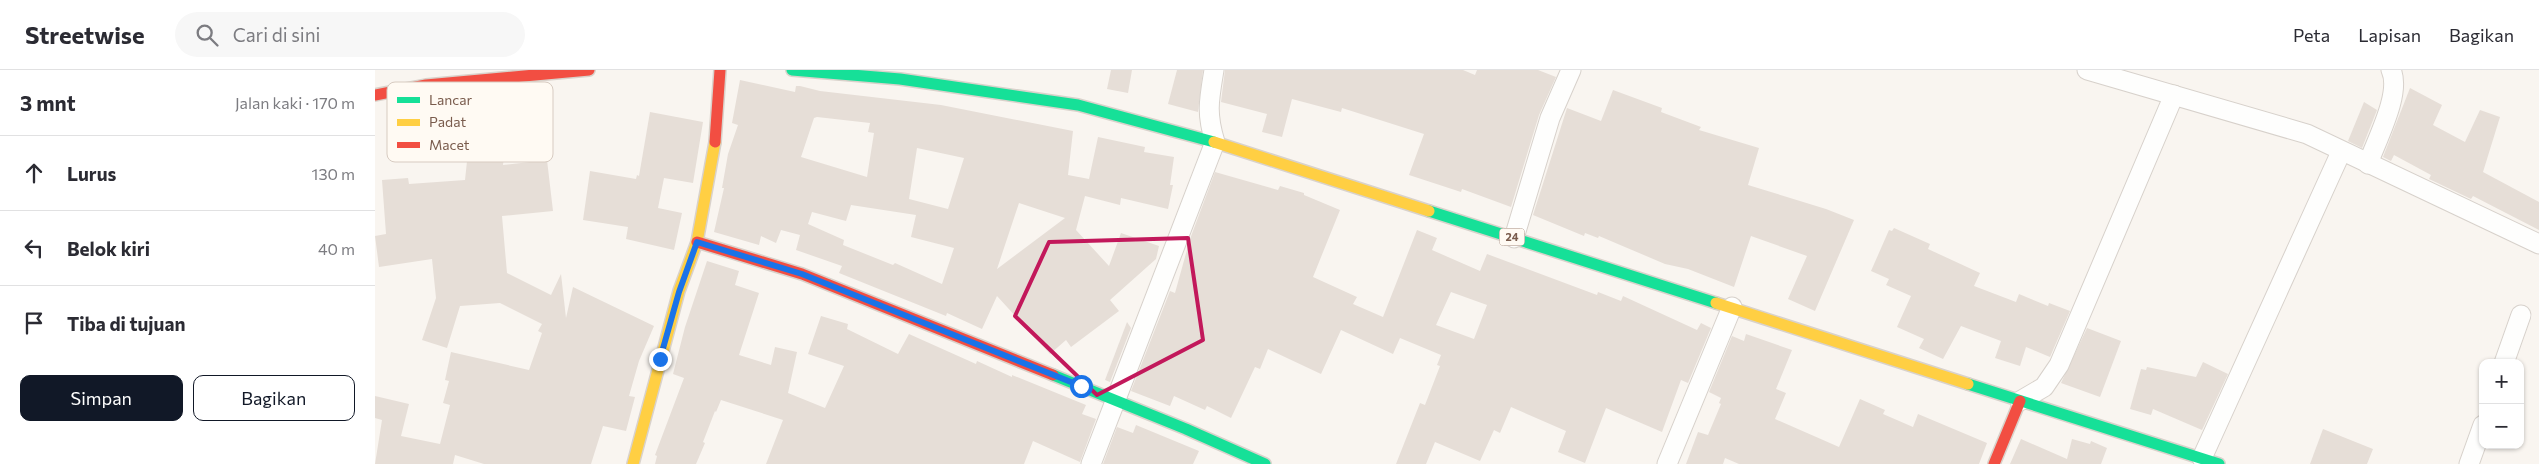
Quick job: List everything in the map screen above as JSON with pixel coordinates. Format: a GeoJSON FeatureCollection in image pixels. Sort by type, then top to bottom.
{"type":"FeatureCollection","features":[{"type":"Feature","properties":{"kind":"main road"},"geometry":{"type":"LineString","coordinates":[[459,82],[589,70]]}},
{"type":"Feature","properties":{"kind":"main road"},"geometry":{"type":"LineString","coordinates":[[633,464],[679,292],[697,242],[717,133],[720,70]]}},
{"type":"Feature","properties":{"kind":"main road","name":"24"},"geometry":{"type":"LineString","coordinates":[[792,70],[899,79],[1078,106],[1215,142],[2210,461]]}},
{"type":"Feature","properties":{"kind":"main road"},"geometry":{"type":"LineString","coordinates":[[697,242],[802,274],[1265,464]]}},
{"type":"Feature","properties":{"kind":"main road"},"geometry":{"type":"LineString","coordinates":[[1994,464],[2020,401]]}},
{"type":"Feature","properties":{"kind":"street"},"geometry":{"type":"LineString","coordinates":[[1091,464],[1215,142],[1209,120],[1208,104],[1214,70]]}},
{"type":"Feature","properties":{"kind":"street"},"geometry":{"type":"LineString","coordinates":[[1514,238],[1550,118],[1571,70]]}},
{"type":"Feature","properties":{"kind":"street"},"geometry":{"type":"LineString","coordinates":[[2087,70],[2307,134],[2341,152],[2539,244]]}},
{"type":"Feature","properties":{"kind":"street"},"geometry":{"type":"LineString","coordinates":[[2368,164],[2394,92],[2394,77],[2391,70]]}},
{"type":"Feature","properties":{"kind":"street"},"geometry":{"type":"LineString","coordinates":[[2020,401],[2044,387],[2059,365],[2174,96]]}},
{"type":"Feature","properties":{"kind":"street"},"geometry":{"type":"LineString","coordinates":[[2210,461],[2341,152]]}},
{"type":"Feature","properties":{"kind":"street"},"geometry":{"type":"LineString","coordinates":[[1667,464],[1733,308]]}},
{"type":"Feature","properties":{"kind":"street"},"geometry":{"type":"LineString","coordinates":[[2506,359],[2521,315]]}},
{"type":"Feature","properties":{"kind":"street"},"geometry":{"type":"LineString","coordinates":[[2469,464],[2479,436]]}},
{"type":"Feature","properties":{"kind":"highlighted area"},"geometry":{"type":"Polygon","coordinates":[[[1188,238],[1203,340],[1097,395],[1015,316],[1049,242],[1188,238]]]}},
{"type":"Feature","properties":{"kind":"building"},"geometry":{"type":"Polygon","coordinates":[[[1111,70],[1132,70],[1128,93],[1107,89],[1111,70]]]}},
{"type":"Feature","properties":{"kind":"building"},"geometry":{"type":"Polygon","coordinates":[[[1177,70],[1203,70],[1198,112],[1168,104],[1177,70]]]}},
{"type":"Feature","properties":{"kind":"building"},"geometry":{"type":"Polygon","coordinates":[[[1225,70],[1463,70],[1475,75],[1477,70],[1538,70],[1556,77],[1539,115],[1511,207],[1462,189],[1461,192],[1409,175],[1424,134],[1342,108],[1341,112],[1292,99],[1282,137],[1262,132],[1267,114],[1221,102],[1225,70]]]}},
{"type":"Feature","properties":{"kind":"building"},"geometry":{"type":"Polygon","coordinates":[[[740,80],[795,92],[796,86],[800,86],[820,91],[941,105],[1073,131],[1068,175],[1089,179],[1098,137],[1145,147],[1144,152],[1174,157],[1170,185],[1173,185],[1168,209],[1121,198],[1120,205],[1085,196],[1076,230],[1109,266],[1121,233],[1159,246],[1156,259],[1110,300],[1119,311],[1071,347],[1066,340],[1050,354],[997,296],[982,329],[947,313],[946,316],[839,273],[842,266],[796,250],[800,235],[781,230],[776,243],[761,236],[759,245],[714,232],[724,188],[722,188],[728,154],[738,125],[732,123],[740,80]],[[814,118],[801,157],[867,177],[874,133],[868,132],[870,123],[814,118]],[[917,148],[909,199],[948,209],[964,158],[917,148]],[[1019,203],[997,269],[1065,218],[1019,203]],[[851,205],[846,221],[812,212],[808,224],[844,240],[843,245],[893,265],[895,263],[942,284],[954,248],[911,237],[916,215],[851,205]]]}},
{"type":"Feature","properties":{"kind":"building"},"geometry":{"type":"Polygon","coordinates":[[[2410,88],[2442,105],[2433,125],[2465,142],[2480,110],[2500,117],[2483,172],[2539,202],[2539,230],[2473,196],[2471,199],[2429,179],[2431,175],[2394,155],[2391,161],[2383,157],[2410,88]]]}},
{"type":"Feature","properties":{"kind":"building"},"geometry":{"type":"Polygon","coordinates":[[[1613,90],[1662,108],[1661,112],[1701,127],[1699,130],[1759,148],[1748,185],[1826,209],[1854,220],[1815,311],[1788,299],[1807,256],[1751,236],[1734,287],[1688,269],[1665,264],[1599,236],[1598,238],[1585,233],[1584,236],[1533,215],[1567,108],[1601,121],[1613,90]]]}},
{"type":"Feature","properties":{"kind":"building"},"geometry":{"type":"Polygon","coordinates":[[[2364,102],[2377,110],[2362,148],[2348,141],[2364,102]]]}},
{"type":"Feature","properties":{"kind":"building"},"geometry":{"type":"Polygon","coordinates":[[[650,112],[703,122],[693,183],[664,178],[658,208],[682,213],[674,250],[626,239],[628,227],[583,220],[590,171],[636,179],[637,175],[639,176],[650,112]]]}},
{"type":"Feature","properties":{"kind":"building"},"geometry":{"type":"Polygon","coordinates":[[[467,162],[503,162],[503,165],[547,162],[553,211],[502,216],[507,273],[551,295],[561,274],[566,318],[573,287],[654,326],[639,361],[629,396],[635,397],[626,431],[603,426],[591,464],[484,464],[455,455],[453,464],[375,464],[382,420],[375,418],[375,396],[409,404],[401,436],[440,444],[450,405],[443,403],[449,381],[445,380],[451,352],[529,370],[542,333],[538,331],[542,324],[500,303],[460,306],[447,348],[422,340],[436,298],[432,259],[379,267],[375,236],[386,234],[382,180],[408,178],[409,184],[465,180],[467,162]]]}},
{"type":"Feature","properties":{"kind":"building"},"geometry":{"type":"Polygon","coordinates":[[[1215,172],[1278,190],[1280,186],[1304,193],[1304,195],[1340,210],[1313,277],[1357,297],[1353,304],[1383,317],[1417,230],[1437,238],[1432,250],[1480,271],[1487,254],[1597,295],[1598,292],[1621,301],[1623,296],[1697,330],[1701,323],[1711,328],[1688,383],[1681,380],[1662,432],[1606,408],[1585,463],[1558,452],[1566,431],[1511,407],[1500,433],[1494,430],[1480,461],[1435,442],[1426,464],[1396,464],[1420,403],[1425,405],[1440,366],[1437,365],[1441,355],[1400,338],[1393,354],[1341,330],[1321,374],[1268,349],[1260,369],[1255,367],[1231,418],[1207,406],[1205,410],[1174,396],[1170,406],[1131,391],[1170,291],[1175,293],[1190,239],[1215,172]],[[1451,292],[1436,325],[1474,339],[1487,305],[1451,292]]]}},
{"type":"Feature","properties":{"kind":"building"},"geometry":{"type":"Polygon","coordinates":[[[1894,228],[1930,244],[1928,249],[1980,273],[1974,286],[2016,302],[2019,294],[2048,306],[2049,303],[2070,311],[2050,357],[2026,347],[2020,366],[1995,358],[2001,341],[1961,326],[1943,359],[1919,348],[1924,339],[1897,327],[1911,296],[1886,285],[1889,279],[1871,271],[1889,230],[1892,231],[1894,228]]]}},
{"type":"Feature","properties":{"kind":"building"},"geometry":{"type":"Polygon","coordinates":[[[707,261],[739,271],[735,285],[759,293],[739,355],[771,365],[775,347],[797,352],[788,393],[825,408],[844,366],[808,354],[821,316],[848,324],[847,329],[898,354],[909,334],[976,364],[977,361],[1012,377],[1012,375],[1086,405],[1082,414],[1096,419],[1080,462],[1033,441],[1024,464],[766,464],[783,420],[721,400],[715,411],[696,464],[655,464],[657,456],[655,455],[684,378],[673,374],[685,327],[707,261]]]}},
{"type":"Feature","properties":{"kind":"building"},"geometry":{"type":"Polygon","coordinates":[[[1127,322],[1131,328],[1110,382],[1105,380],[1127,322]]]}},
{"type":"Feature","properties":{"kind":"building"},"geometry":{"type":"Polygon","coordinates":[[[2087,328],[2121,341],[2100,397],[2061,383],[2087,328]]]}},
{"type":"Feature","properties":{"kind":"building"},"geometry":{"type":"Polygon","coordinates":[[[1746,334],[1792,350],[1776,389],[1786,393],[1775,419],[1839,447],[1860,399],[1885,410],[1883,414],[1913,427],[1918,414],[1987,443],[1979,464],[1739,464],[1725,458],[1723,464],[1686,464],[1698,432],[1708,435],[1721,404],[1719,403],[1721,398],[1709,392],[1732,336],[1744,341],[1746,334]]]}},
{"type":"Feature","properties":{"kind":"building"},"geometry":{"type":"Polygon","coordinates":[[[2203,362],[2228,374],[2202,430],[2153,409],[2151,415],[2130,409],[2141,369],[2146,370],[2147,367],[2196,377],[2203,362]]]}},
{"type":"Feature","properties":{"kind":"building"},"geometry":{"type":"Polygon","coordinates":[[[1136,425],[1199,451],[1193,464],[1103,464],[1117,427],[1133,433],[1136,425]]]}},
{"type":"Feature","properties":{"kind":"building"},"geometry":{"type":"Polygon","coordinates":[[[2323,429],[2373,449],[2367,464],[2310,464],[2323,429]]]}},
{"type":"Feature","properties":{"kind":"building"},"geometry":{"type":"Polygon","coordinates":[[[2021,439],[2067,459],[2072,439],[2090,444],[2091,441],[2107,448],[2101,464],[2010,464],[2021,439]]]}},
{"type":"Feature","properties":{"kind":"traffic: fast"},"geometry":{"type":"LineString","coordinates":[[792,70],[900,79],[1078,105],[1214,142]]}},
{"type":"Feature","properties":{"kind":"traffic: fast"},"geometry":{"type":"LineString","coordinates":[[1429,211],[1716,303]]}},
{"type":"Feature","properties":{"kind":"traffic: fast"},"geometry":{"type":"LineString","coordinates":[[1053,375],[1186,429],[1265,464]]}},
{"type":"Feature","properties":{"kind":"traffic: fast"},"geometry":{"type":"LineString","coordinates":[[1968,384],[2219,464]]}},
{"type":"Feature","properties":{"kind":"traffic: slow"},"geometry":{"type":"LineString","coordinates":[[633,464],[679,291],[697,242],[715,142]]}},
{"type":"Feature","properties":{"kind":"traffic: slow"},"geometry":{"type":"LineString","coordinates":[[1214,142],[1429,211]]}},
{"type":"Feature","properties":{"kind":"traffic: slow"},"geometry":{"type":"LineString","coordinates":[[1716,303],[1968,384]]}},
{"type":"Feature","properties":{"kind":"traffic: jam"},"geometry":{"type":"LineString","coordinates":[[459,82],[589,70]]}},
{"type":"Feature","properties":{"kind":"traffic: jam"},"geometry":{"type":"LineString","coordinates":[[715,142],[720,70]]}},
{"type":"Feature","properties":{"kind":"traffic: jam"},"geometry":{"type":"LineString","coordinates":[[375,95],[387,93]]}},
{"type":"Feature","properties":{"kind":"traffic: jam"},"geometry":{"type":"LineString","coordinates":[[697,242],[802,274],[1053,375]]}},
{"type":"Feature","properties":{"kind":"traffic: jam"},"geometry":{"type":"LineString","coordinates":[[1994,464],[2020,401]]}},
{"type":"Feature","properties":{"kind":"route"},"geometry":{"type":"LineString","coordinates":[[660,359],[679,292],[697,242],[802,274],[1081,386]]}}]}
